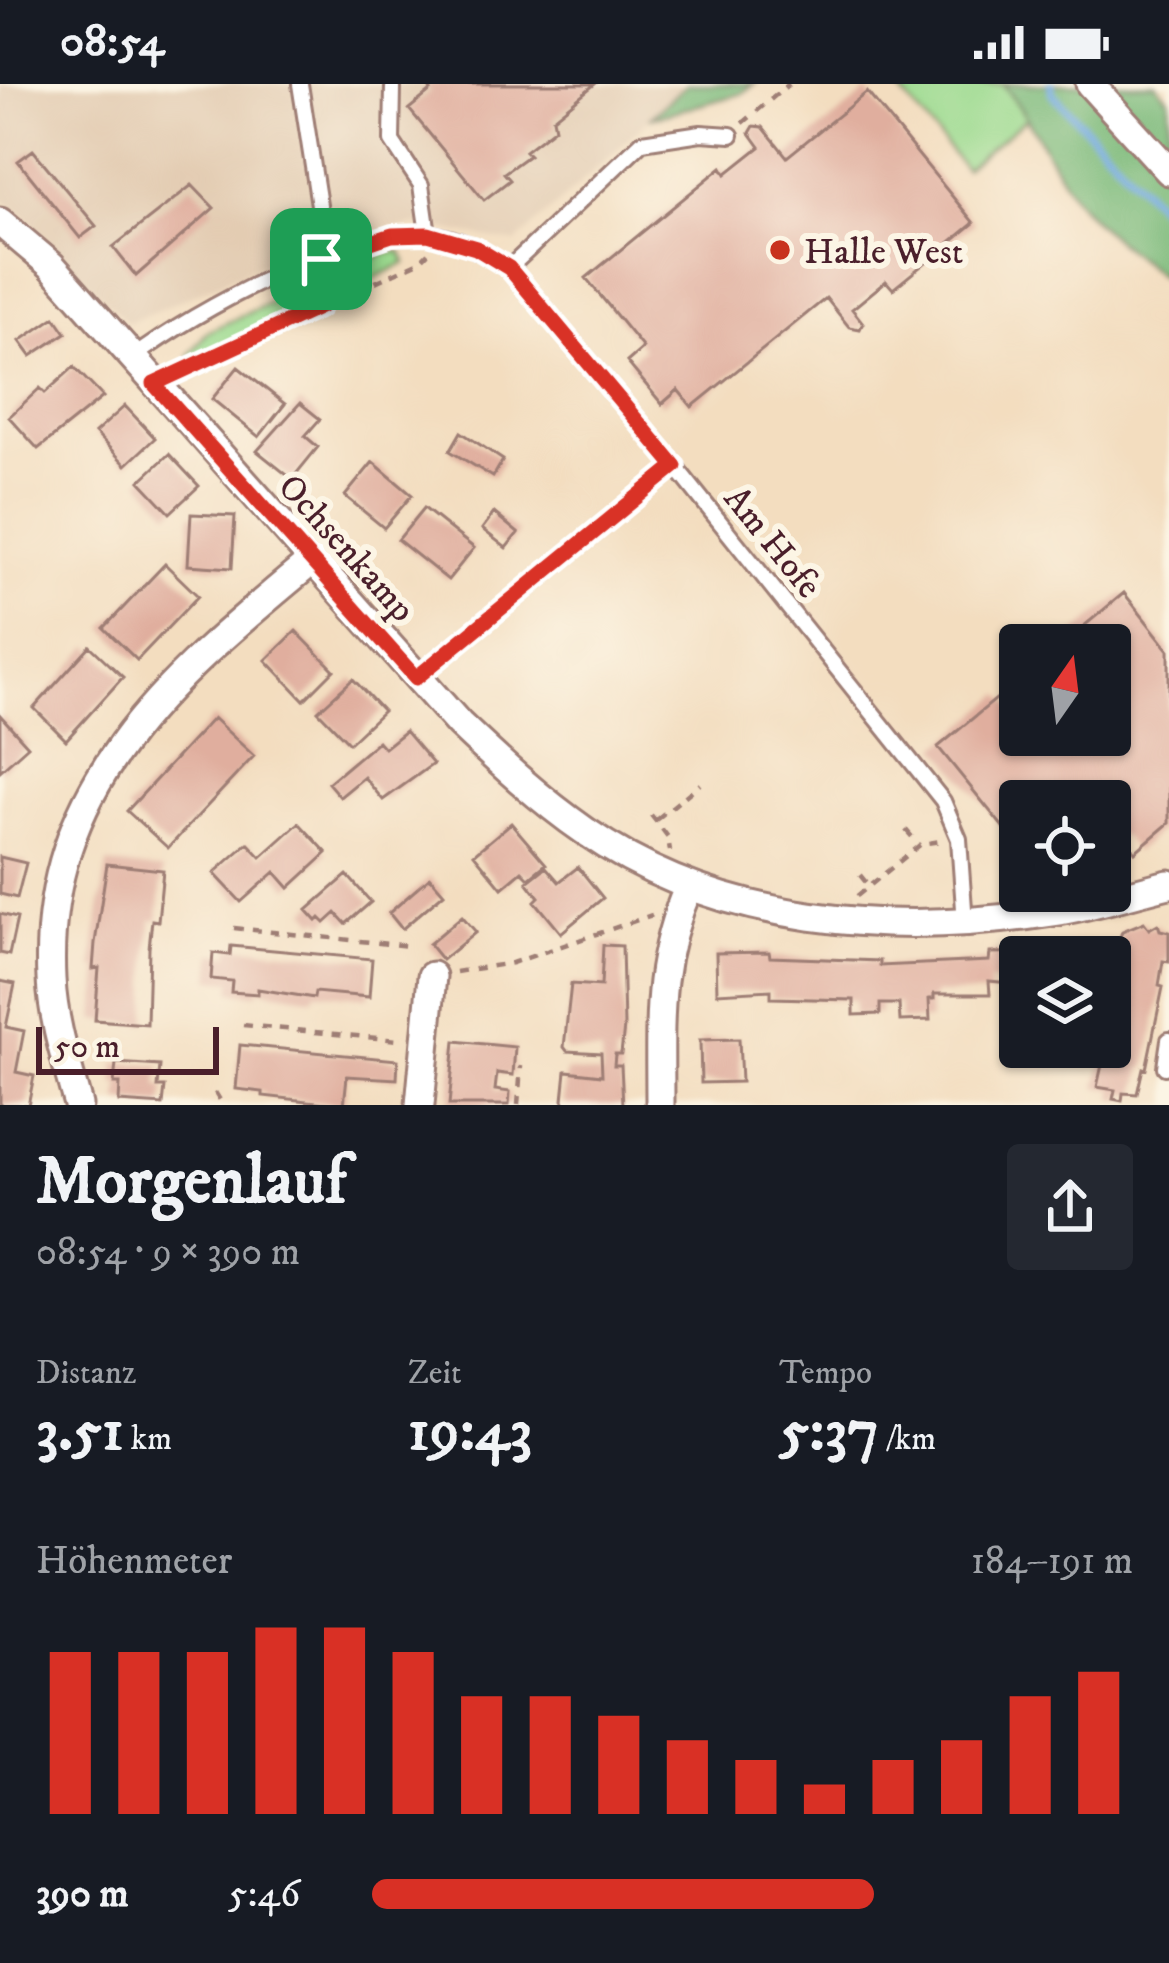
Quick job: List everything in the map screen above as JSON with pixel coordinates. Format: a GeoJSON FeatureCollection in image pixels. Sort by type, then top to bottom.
{"type":"FeatureCollection","features":[{"type":"Feature","properties":{"kind":"street"},"geometry":{"type":"LineString","coordinates":[[1090,84],[1169,171]]}},
{"type":"Feature","properties":{"kind":"street","name":"Ochsenkamp"},"geometry":{"type":"LineString","coordinates":[[0,222],[51,265],[416,678],[525,786],[588,833],[662,874],[685,896],[829,919],[965,922],[1057,912],[1169,884]]}},
{"type":"Feature","properties":{"kind":"street"},"geometry":{"type":"LineString","coordinates":[[78,1105],[56,1022],[52,936],[65,863],[94,789],[138,719],[194,661],[313,560]]}},
{"type":"Feature","properties":{"kind":"street"},"geometry":{"type":"LineString","coordinates":[[660,1105],[661,976],[668,940],[685,896]]}},
{"type":"Feature","properties":{"kind":"street"},"geometry":{"type":"LineString","coordinates":[[420,1105],[432,976]]}},
{"type":"Feature","properties":{"kind":"lane"},"geometry":{"type":"LineString","coordinates":[[300,84],[324,257]]}},
{"type":"Feature","properties":{"kind":"lane"},"geometry":{"type":"LineString","coordinates":[[393,88],[392,141],[421,184],[428,234]]}},
{"type":"Feature","properties":{"kind":"lane"},"geometry":{"type":"LineString","coordinates":[[509,268],[642,142],[701,133],[730,134]]}},
{"type":"Feature","properties":{"kind":"lane","name":"Am Hofe"},"geometry":{"type":"LineString","coordinates":[[131,359],[214,304],[324,257],[392,235],[445,237],[476,248],[509,268],[675,466],[943,801],[958,839],[965,922]]}},
{"type":"Feature","properties":{"kind":"lane"},"geometry":{"type":"LineString","coordinates":[[1165,1067],[1169,1040]]}},
{"type":"Feature","properties":{"kind":"path"},"geometry":{"type":"LineString","coordinates":[[730,134],[789,84]]}},
{"type":"Feature","properties":{"kind":"path"},"geometry":{"type":"LineString","coordinates":[[154,384],[418,262],[445,237]]}},
{"type":"Feature","properties":{"kind":"path"},"geometry":{"type":"LineString","coordinates":[[320,307],[324,257]]}},
{"type":"Feature","properties":{"kind":"path"},"geometry":{"type":"LineString","coordinates":[[416,678],[675,466]]}},
{"type":"Feature","properties":{"kind":"path"},"geometry":{"type":"LineString","coordinates":[[662,874],[670,852],[668,837],[654,817],[700,784]]}},
{"type":"Feature","properties":{"kind":"path"},"geometry":{"type":"LineString","coordinates":[[906,830],[919,845]]}},
{"type":"Feature","properties":{"kind":"path"},"geometry":{"type":"LineString","coordinates":[[829,919],[919,845],[958,839]]}},
{"type":"Feature","properties":{"kind":"path"},"geometry":{"type":"LineString","coordinates":[[860,874],[869,886]]}},
{"type":"Feature","properties":{"kind":"path"},"geometry":{"type":"LineString","coordinates":[[432,976],[512,963],[685,896]]}},
{"type":"Feature","properties":{"kind":"path"},"geometry":{"type":"LineString","coordinates":[[234,928],[409,946]]}},
{"type":"Feature","properties":{"kind":"path"},"geometry":{"type":"LineString","coordinates":[[243,1025],[425,1043]]}},
{"type":"Feature","properties":{"kind":"path"},"geometry":{"type":"LineString","coordinates":[[518,1105],[521,1066]]}},
{"type":"Feature","properties":{"kind":"path"},"geometry":{"type":"LineString","coordinates":[[215,1092],[223,1105]]}},
{"type":"Feature","properties":{"kind":"shaded area"},"geometry":{"type":"Polygon","coordinates":[[[0,84],[687,84],[516,243],[420,225],[325,237],[128,323],[24,216],[0,199],[0,84]]]}},
{"type":"Feature","properties":{"kind":"green space"},"geometry":{"type":"Polygon","coordinates":[[[687,84],[754,84],[741,94],[650,118],[687,84]]]}},
{"type":"Feature","properties":{"kind":"green space"},"geometry":{"type":"Polygon","coordinates":[[[895,84],[1003,84],[1029,116],[965,169],[895,84]]]}},
{"type":"Feature","properties":{"kind":"green space"},"geometry":{"type":"Polygon","coordinates":[[[1003,84],[1156,84],[1169,99],[1169,283],[1078,202],[1003,84]]]}},
{"type":"Feature","properties":{"kind":"green space"},"geometry":{"type":"Polygon","coordinates":[[[401,251],[406,263],[324,301],[325,278],[401,251]]]}},
{"type":"Feature","properties":{"kind":"green space"},"geometry":{"type":"Polygon","coordinates":[[[317,281],[316,304],[196,361],[189,356],[207,332],[317,281]]]}},
{"type":"Feature","properties":{"kind":"building"},"geometry":{"type":"Polygon","coordinates":[[[426,84],[595,84],[553,118],[555,128],[525,151],[529,155],[504,173],[510,180],[484,200],[409,109],[431,91],[426,84]]]}},
{"type":"Feature","properties":{"kind":"building","name":"Halle West"},"geometry":{"type":"Polygon","coordinates":[[[867,92],[974,223],[893,289],[886,281],[852,309],[863,323],[860,329],[849,327],[826,298],[692,407],[678,390],[662,404],[627,362],[643,348],[586,278],[722,167],[726,174],[760,147],[750,133],[754,126],[763,127],[787,157],[867,92]]]}},
{"type":"Feature","properties":{"kind":"building"},"geometry":{"type":"Polygon","coordinates":[[[33,150],[96,226],[80,238],[18,161],[33,150]]]}},
{"type":"Feature","properties":{"kind":"building"},"geometry":{"type":"Polygon","coordinates":[[[192,185],[214,208],[136,276],[113,247],[192,185]]]}},
{"type":"Feature","properties":{"kind":"building"},"geometry":{"type":"Polygon","coordinates":[[[55,317],[66,333],[31,356],[20,341],[55,317]]]}},
{"type":"Feature","properties":{"kind":"building"},"geometry":{"type":"Polygon","coordinates":[[[74,367],[103,397],[38,449],[9,417],[40,388],[45,393],[74,367]]]}},
{"type":"Feature","properties":{"kind":"building"},"geometry":{"type":"Polygon","coordinates":[[[238,367],[285,404],[259,437],[212,399],[238,367]]]}},
{"type":"Feature","properties":{"kind":"building"},"geometry":{"type":"Polygon","coordinates":[[[300,403],[320,419],[305,436],[318,447],[292,479],[257,451],[300,403]]]}},
{"type":"Feature","properties":{"kind":"building"},"geometry":{"type":"Polygon","coordinates":[[[125,406],[155,438],[126,465],[95,433],[125,406]]]}},
{"type":"Feature","properties":{"kind":"building"},"geometry":{"type":"Polygon","coordinates":[[[461,432],[503,460],[493,477],[450,451],[461,432]]]}},
{"type":"Feature","properties":{"kind":"building"},"geometry":{"type":"Polygon","coordinates":[[[169,454],[199,486],[170,513],[140,481],[169,454]]]}},
{"type":"Feature","properties":{"kind":"building"},"geometry":{"type":"Polygon","coordinates":[[[373,462],[412,495],[384,528],[345,496],[373,462]]]}},
{"type":"Feature","properties":{"kind":"building"},"geometry":{"type":"Polygon","coordinates":[[[424,508],[474,548],[448,580],[398,540],[424,508]]]}},
{"type":"Feature","properties":{"kind":"building"},"geometry":{"type":"Polygon","coordinates":[[[494,513],[518,533],[506,548],[482,529],[494,513]]]}},
{"type":"Feature","properties":{"kind":"building"},"geometry":{"type":"Polygon","coordinates":[[[191,514],[235,516],[232,568],[188,565],[191,514]]]}},
{"type":"Feature","properties":{"kind":"building"},"geometry":{"type":"Polygon","coordinates":[[[165,564],[198,596],[137,660],[104,628],[165,564]]]}},
{"type":"Feature","properties":{"kind":"building"},"geometry":{"type":"Polygon","coordinates":[[[1124,593],[1169,650],[1169,823],[1135,852],[1131,847],[1131,780],[999,780],[999,822],[938,747],[999,696],[999,756],[1131,756],[1131,624],[1086,624],[1124,593]]]}},
{"type":"Feature","properties":{"kind":"building"},"geometry":{"type":"Polygon","coordinates":[[[296,631],[334,670],[304,700],[266,660],[296,631]]]}},
{"type":"Feature","properties":{"kind":"building"},"geometry":{"type":"Polygon","coordinates":[[[90,646],[123,677],[66,740],[34,708],[90,646]]]}},
{"type":"Feature","properties":{"kind":"building"},"geometry":{"type":"Polygon","coordinates":[[[353,679],[383,711],[349,743],[318,711],[353,679]]]}},
{"type":"Feature","properties":{"kind":"building"},"geometry":{"type":"Polygon","coordinates":[[[0,715],[28,746],[0,771],[0,715]]]}},
{"type":"Feature","properties":{"kind":"building"},"geometry":{"type":"Polygon","coordinates":[[[213,718],[254,756],[168,848],[127,811],[213,718]]]}},
{"type":"Feature","properties":{"kind":"building"},"geometry":{"type":"Polygon","coordinates":[[[405,731],[433,764],[383,800],[364,777],[340,797],[328,783],[378,741],[384,748],[405,731]]]}},
{"type":"Feature","properties":{"kind":"building"},"geometry":{"type":"Polygon","coordinates":[[[299,823],[327,853],[289,888],[275,872],[241,902],[214,873],[248,843],[261,857],[299,823]]]}},
{"type":"Feature","properties":{"kind":"building"},"geometry":{"type":"Polygon","coordinates":[[[511,823],[546,864],[529,878],[522,871],[502,888],[474,854],[511,823]]]}},
{"type":"Feature","properties":{"kind":"building"},"geometry":{"type":"Polygon","coordinates":[[[0,857],[26,863],[17,898],[0,894],[0,857]]]}},
{"type":"Feature","properties":{"kind":"building"},"geometry":{"type":"Polygon","coordinates":[[[107,864],[163,870],[158,921],[152,920],[149,948],[147,1024],[95,1020],[99,968],[93,969],[95,943],[107,864]]]}},
{"type":"Feature","properties":{"kind":"building"},"geometry":{"type":"Polygon","coordinates":[[[546,867],[559,882],[578,867],[603,898],[561,933],[535,901],[539,897],[527,882],[546,867]]]}},
{"type":"Feature","properties":{"kind":"building"},"geometry":{"type":"Polygon","coordinates":[[[347,875],[371,902],[346,924],[336,913],[325,923],[320,918],[317,921],[307,910],[347,875]]]}},
{"type":"Feature","properties":{"kind":"building"},"geometry":{"type":"Polygon","coordinates":[[[430,877],[444,893],[402,929],[389,913],[430,877]]]}},
{"type":"Feature","properties":{"kind":"building"},"geometry":{"type":"Polygon","coordinates":[[[0,914],[17,918],[9,955],[0,953],[0,914]]]}},
{"type":"Feature","properties":{"kind":"building"},"geometry":{"type":"Polygon","coordinates":[[[462,916],[476,932],[442,960],[429,944],[462,916]]]}},
{"type":"Feature","properties":{"kind":"building"},"geometry":{"type":"Polygon","coordinates":[[[1144,922],[1149,929],[1158,924],[1160,930],[1169,932],[1169,962],[1163,961],[1159,986],[1163,987],[1146,1069],[1137,1094],[1123,1093],[1122,1101],[1113,1099],[1115,1090],[1097,1087],[1101,1068],[1131,1068],[1131,936],[1120,936],[1144,922]]]}},
{"type":"Feature","properties":{"kind":"building"},"geometry":{"type":"Polygon","coordinates":[[[603,945],[622,946],[624,1027],[621,1054],[615,1054],[614,1065],[621,1065],[623,1105],[566,1105],[566,1071],[602,1075],[601,1053],[564,1047],[571,984],[601,986],[603,945]]]}},
{"type":"Feature","properties":{"kind":"building"},"geometry":{"type":"Polygon","coordinates":[[[231,946],[372,959],[369,997],[315,992],[314,998],[258,989],[258,994],[231,992],[232,981],[211,979],[213,953],[230,955],[231,946]]]}},
{"type":"Feature","properties":{"kind":"building"},"geometry":{"type":"Polygon","coordinates":[[[769,952],[770,957],[880,961],[880,966],[989,961],[990,953],[999,953],[999,982],[989,981],[990,994],[934,994],[929,999],[930,1020],[900,1021],[899,1004],[880,1004],[880,1014],[854,1015],[854,1000],[771,998],[771,990],[717,993],[716,953],[769,952]]]}},
{"type":"Feature","properties":{"kind":"building"},"geometry":{"type":"Polygon","coordinates":[[[0,981],[15,984],[6,1027],[24,1031],[16,1072],[34,1076],[28,1105],[0,1105],[0,981]]]}},
{"type":"Feature","properties":{"kind":"building"},"geometry":{"type":"Polygon","coordinates":[[[739,1039],[741,1082],[701,1083],[700,1040],[739,1039]]]}},
{"type":"Feature","properties":{"kind":"building"},"geometry":{"type":"Polygon","coordinates":[[[455,1041],[515,1047],[513,1075],[497,1073],[495,1090],[510,1092],[509,1105],[449,1105],[455,1041]]]}},
{"type":"Feature","properties":{"kind":"building"},"geometry":{"type":"Polygon","coordinates":[[[240,1045],[398,1060],[397,1079],[347,1076],[344,1105],[263,1096],[263,1092],[236,1089],[240,1045]]]}},
{"type":"Feature","properties":{"kind":"building"},"geometry":{"type":"Polygon","coordinates":[[[116,1063],[160,1066],[158,1087],[165,1087],[163,1105],[119,1102],[120,1084],[114,1084],[116,1063]]]}},
{"type":"Feature","properties":{"kind":"waterway"},"geometry":{"type":"LineString","coordinates":[[1051,84],[1052,93],[1169,216]]}},
{"type":"Feature","properties":{"kind":"place","name":"Halle West"},"geometry":{"type":"Point","coordinates":[780,250]}},
{"type":"Feature","properties":{"kind":"route"},"geometry":{"type":"LineString","coordinates":[[428,234],[476,248],[509,268],[675,466],[416,678],[154,384],[320,307],[321,259],[392,235],[428,234]]}}]}
